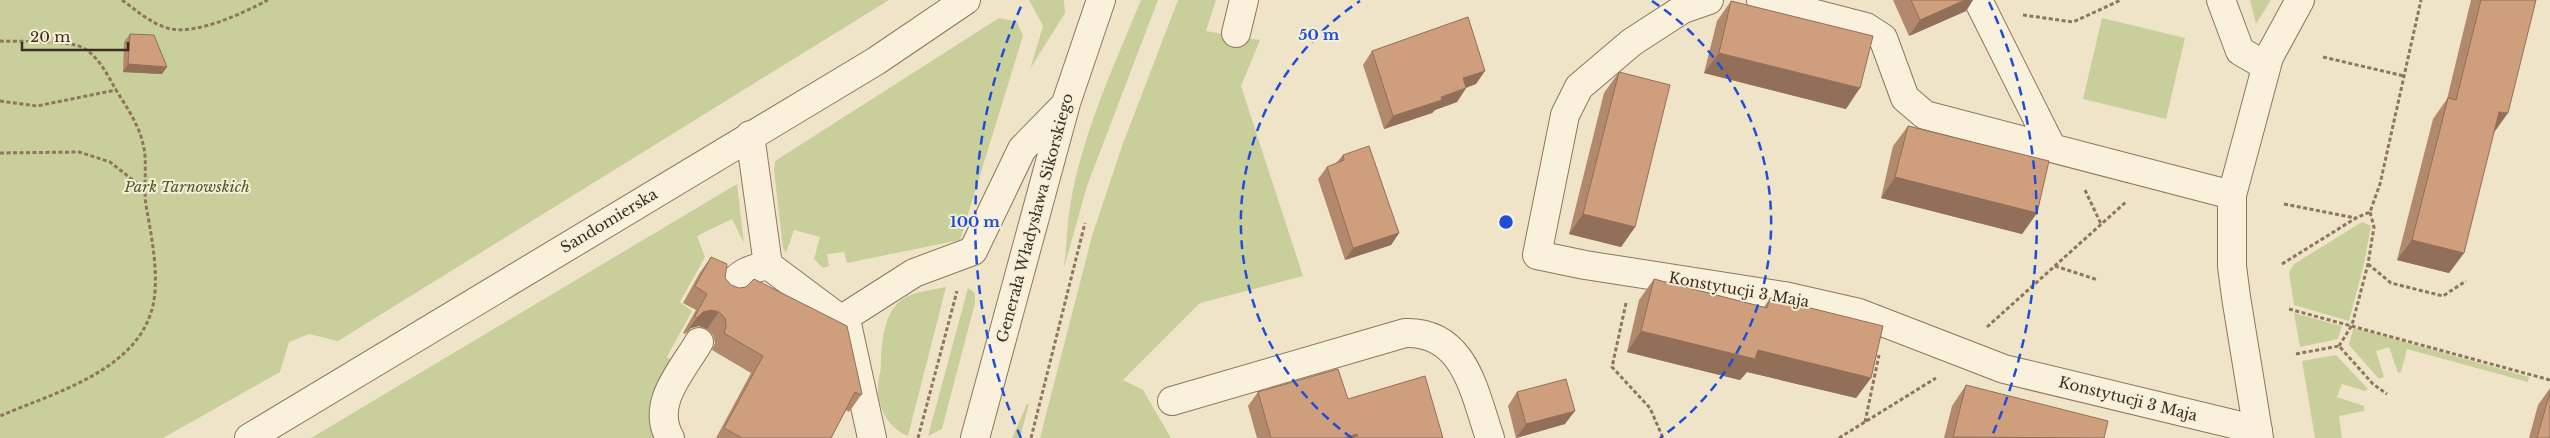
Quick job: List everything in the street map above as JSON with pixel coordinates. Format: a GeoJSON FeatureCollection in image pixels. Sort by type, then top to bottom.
{"type":"FeatureCollection","features":[{"type":"Feature","properties":{"kind":"street","name":"Sandomierska"},"geometry":{"type":"LineString","coordinates":[[249,438],[750,135],[876,61],[966,0]]}},
{"type":"Feature","properties":{"kind":"street","name":"Generała Władysława Sikorskiego"},"geometry":{"type":"LineString","coordinates":[[975,438],[1066,103],[1101,0]]}},
{"type":"Feature","properties":{"kind":"street"},"geometry":{"type":"LineString","coordinates":[[1236,33],[1244,0]]}},
{"type":"Feature","properties":{"kind":"street","name":"Konstytucji 3 Maja"},"geometry":{"type":"LineString","coordinates":[[1709,0],[1683,10],[1632,42],[1578,87],[1565,114],[1537,255],[1632,273],[1784,296],[1859,313],[2004,369],[2258,434],[2233,274],[2232,195],[2269,57],[2300,0]]}},
{"type":"Feature","properties":{"kind":"street"},"geometry":{"type":"LineString","coordinates":[[1761,0],[1866,27],[1883,38],[1905,98],[1925,114],[2232,195]]}},
{"type":"Feature","properties":{"kind":"street"},"geometry":{"type":"LineString","coordinates":[[1978,0],[2051,146]]}},
{"type":"Feature","properties":{"kind":"street"},"geometry":{"type":"LineString","coordinates":[[2221,0],[2240,51],[2266,66]]}},
{"type":"Feature","properties":{"kind":"street"},"geometry":{"type":"LineString","coordinates":[[842,319],[914,273],[973,252],[1022,149],[1066,103]]}},
{"type":"Feature","properties":{"kind":"street"},"geometry":{"type":"LineString","coordinates":[[750,135],[768,265],[847,324],[872,438]]}},
{"type":"Feature","properties":{"kind":"street"},"geometry":{"type":"LineString","coordinates":[[728,289],[735,278],[750,269],[768,265]]}},
{"type":"Feature","properties":{"kind":"street"},"geometry":{"type":"LineString","coordinates":[[1172,401],[1405,333],[1421,332],[1438,338],[1452,349],[1464,365],[1490,438]]}},
{"type":"Feature","properties":{"kind":"street"},"geometry":{"type":"LineString","coordinates":[[670,438],[662,416],[665,398],[700,342]]}},
{"type":"Feature","properties":{"kind":"path"},"geometry":{"type":"LineString","coordinates":[[122,0],[147,19],[166,28],[190,31],[268,0]]}},
{"type":"Feature","properties":{"kind":"path"},"geometry":{"type":"LineString","coordinates":[[2015,14],[2074,22],[2122,0]]}},
{"type":"Feature","properties":{"kind":"path"},"geometry":{"type":"LineString","coordinates":[[2296,354],[2339,346],[2352,325],[2368,264],[2374,227],[2370,212],[2380,184],[2421,0]]}},
{"type":"Feature","properties":{"kind":"path"},"geometry":{"type":"LineString","coordinates":[[0,41],[76,45],[92,56],[104,68],[132,116],[144,145],[144,188],[153,241],[155,294],[149,319],[136,342],[118,359],[78,383],[0,416]]}},
{"type":"Feature","properties":{"kind":"path"},"geometry":{"type":"LineString","coordinates":[[2323,57],[2404,76]]}},
{"type":"Feature","properties":{"kind":"path"},"geometry":{"type":"LineString","coordinates":[[0,100],[37,106],[116,90]]}},
{"type":"Feature","properties":{"kind":"path"},"geometry":{"type":"LineString","coordinates":[[0,154],[79,152],[110,162],[144,188]]}},
{"type":"Feature","properties":{"kind":"path"},"geometry":{"type":"LineString","coordinates":[[1839,438],[1970,356],[1987,327],[2142,188],[2153,174]]}},
{"type":"Feature","properties":{"kind":"path"},"geometry":{"type":"LineString","coordinates":[[2284,204],[2356,218]]}},
{"type":"Feature","properties":{"kind":"path"},"geometry":{"type":"LineString","coordinates":[[2282,264],[2356,218],[2370,212]]}},
{"type":"Feature","properties":{"kind":"path"},"geometry":{"type":"LineString","coordinates":[[1031,438],[1085,222]]}},
{"type":"Feature","properties":{"kind":"path"},"geometry":{"type":"LineString","coordinates":[[918,438],[967,254]]}},
{"type":"Feature","properties":{"kind":"path"},"geometry":{"type":"LineString","coordinates":[[2368,264],[2391,283],[2443,296],[2466,281]]}},
{"type":"Feature","properties":{"kind":"path"},"geometry":{"type":"LineString","coordinates":[[2055,266],[2098,280]]}},
{"type":"Feature","properties":{"kind":"path"},"geometry":{"type":"LineString","coordinates":[[1632,273],[1612,367],[1650,408],[1662,438]]}},
{"type":"Feature","properties":{"kind":"path"},"geometry":{"type":"LineString","coordinates":[[2289,309],[2550,380]]}},
{"type":"Feature","properties":{"kind":"path"},"geometry":{"type":"LineString","coordinates":[[1864,423],[1886,322]]}},
{"type":"Feature","properties":{"kind":"path"},"geometry":{"type":"LineString","coordinates":[[2339,346],[2373,384],[2387,394]]}},
{"type":"Feature","properties":{"kind":"green space","name":"Park Tarnowskich"},"geometry":{"type":"Polygon","coordinates":[[[0,0],[889,0],[338,341],[309,334],[289,342],[280,372],[163,438],[0,438],[0,0]]]}},
{"type":"Feature","properties":{"kind":"green space"},"geometry":{"type":"Polygon","coordinates":[[[1029,0],[1064,0],[1065,13],[1030,69],[1043,26],[1029,0]]]}},
{"type":"Feature","properties":{"kind":"green space"},"geometry":{"type":"Polygon","coordinates":[[[1141,0],[1158,0],[1087,186],[1064,268],[1070,204],[1085,145],[1111,72],[1141,0]]]}},
{"type":"Feature","properties":{"kind":"green space"},"geometry":{"type":"Polygon","coordinates":[[[1178,0],[1216,0],[1206,31],[1260,40],[1241,86],[1303,276],[1200,303],[1123,380],[1143,390],[1171,438],[1040,438],[1092,236],[1122,146],[1178,0]]]}},
{"type":"Feature","properties":{"kind":"green space"},"geometry":{"type":"Polygon","coordinates":[[[2250,0],[2271,0],[2256,24],[2250,0]]]}},
{"type":"Feature","properties":{"kind":"green space"},"geometry":{"type":"Polygon","coordinates":[[[999,18],[1017,22],[1023,36],[960,240],[847,263],[844,252],[827,254],[829,266],[823,268],[814,259],[820,237],[794,230],[786,253],[783,248],[774,171],[775,161],[999,18]]]}},
{"type":"Feature","properties":{"kind":"green space"},"geometry":{"type":"Polygon","coordinates":[[[2102,18],[2185,38],[2166,119],[2083,99],[2102,18]]]}},
{"type":"Feature","properties":{"kind":"green space"},"geometry":{"type":"Polygon","coordinates":[[[737,184],[744,243],[732,219],[697,236],[705,257],[680,302],[692,311],[667,357],[672,361],[661,380],[651,407],[652,427],[656,438],[311,438],[737,184]]]}},
{"type":"Feature","properties":{"kind":"green space"},"geometry":{"type":"Polygon","coordinates":[[[2362,222],[2371,226],[2364,264],[2349,321],[2294,305],[2289,272],[2294,264],[2362,222]]]}},
{"type":"Feature","properties":{"kind":"green space"},"geometry":{"type":"Polygon","coordinates":[[[946,287],[908,436],[889,422],[879,402],[878,383],[886,325],[892,311],[901,300],[920,292],[946,287]]]}},
{"type":"Feature","properties":{"kind":"green space"},"geometry":{"type":"Polygon","coordinates":[[[968,288],[975,293],[975,303],[942,429],[928,436],[968,288]]]}},
{"type":"Feature","properties":{"kind":"green space"},"geometry":{"type":"Polygon","coordinates":[[[2294,313],[2342,326],[2338,339],[2300,347],[2294,313]]]}},
{"type":"Feature","properties":{"kind":"green space"},"geometry":{"type":"Polygon","coordinates":[[[2353,329],[2529,377],[2528,382],[2407,349],[2401,372],[2398,373],[2389,347],[2376,351],[2384,377],[2379,379],[2349,345],[2353,329]]]}},
{"type":"Feature","properties":{"kind":"green space"},"geometry":{"type":"Polygon","coordinates":[[[2336,355],[2368,389],[2365,391],[2342,384],[2337,397],[2364,406],[2364,411],[2339,416],[2342,438],[2315,438],[2302,361],[2336,355]]]}},
{"type":"Feature","properties":{"kind":"green space"},"geometry":{"type":"Polygon","coordinates":[[[1027,404],[1029,404],[1020,438],[1012,438],[1027,404]]]}},
{"type":"Feature","properties":{"kind":"building"},"geometry":{"type":"Polygon","coordinates":[[[1911,0],[1965,0],[1920,20],[1911,0]]]}},
{"type":"Feature","properties":{"kind":"building"},"geometry":{"type":"Polygon","coordinates":[[[2481,0],[2536,0],[2508,113],[2499,112],[2464,253],[2412,240],[2448,98],[2456,100],[2481,0]]]}},
{"type":"Feature","properties":{"kind":"building"},"geometry":{"type":"Polygon","coordinates":[[[1731,1],[1873,36],[1860,88],[1719,53],[1731,1]]]}},
{"type":"Feature","properties":{"kind":"building"},"geometry":{"type":"Polygon","coordinates":[[[1468,17],[1485,71],[1463,78],[1466,88],[1441,97],[1442,100],[1393,116],[1372,51],[1468,17]]]}},
{"type":"Feature","properties":{"kind":"building"},"geometry":{"type":"Polygon","coordinates":[[[130,34],[154,35],[167,67],[128,64],[130,34]]]}},
{"type":"Feature","properties":{"kind":"building"},"geometry":{"type":"Polygon","coordinates":[[[1619,72],[1670,85],[1635,227],[1583,214],[1619,72]]]}},
{"type":"Feature","properties":{"kind":"building"},"geometry":{"type":"Polygon","coordinates":[[[1908,126],[2049,161],[2037,213],[1895,177],[1908,126]]]}},
{"type":"Feature","properties":{"kind":"building"},"geometry":{"type":"Polygon","coordinates":[[[1369,146],[1399,233],[1353,248],[1327,167],[1344,160],[1343,155],[1369,146]]]}},
{"type":"Feature","properties":{"kind":"building"},"geometry":{"type":"Polygon","coordinates":[[[711,257],[727,264],[725,278],[731,285],[739,288],[746,287],[754,279],[847,326],[862,394],[855,392],[831,438],[742,438],[724,428],[763,356],[724,333],[726,326],[725,318],[719,312],[711,310],[703,312],[697,318],[695,316],[707,294],[695,286],[711,257]]]}},
{"type":"Feature","properties":{"kind":"building"},"geometry":{"type":"Polygon","coordinates":[[[1654,279],[1767,308],[1770,298],[1883,326],[1871,378],[1758,350],[1755,359],[1641,331],[1654,279]]]}},
{"type":"Feature","properties":{"kind":"building"},"geometry":{"type":"Polygon","coordinates":[[[1338,369],[1348,399],[1425,376],[1443,438],[1358,438],[1357,434],[1344,438],[1271,438],[1258,392],[1338,369]]]}},
{"type":"Feature","properties":{"kind":"building"},"geometry":{"type":"Polygon","coordinates":[[[1566,379],[1575,411],[1526,424],[1517,392],[1566,379]]]}},
{"type":"Feature","properties":{"kind":"building"},"geometry":{"type":"Polygon","coordinates":[[[1966,385],[2108,421],[2104,438],[1953,437],[1966,385]]]}},
{"type":"Feature","properties":{"kind":"building"},"geometry":{"type":"Polygon","coordinates":[[[2550,392],[2550,438],[2537,438],[2550,392]]]}}]}
